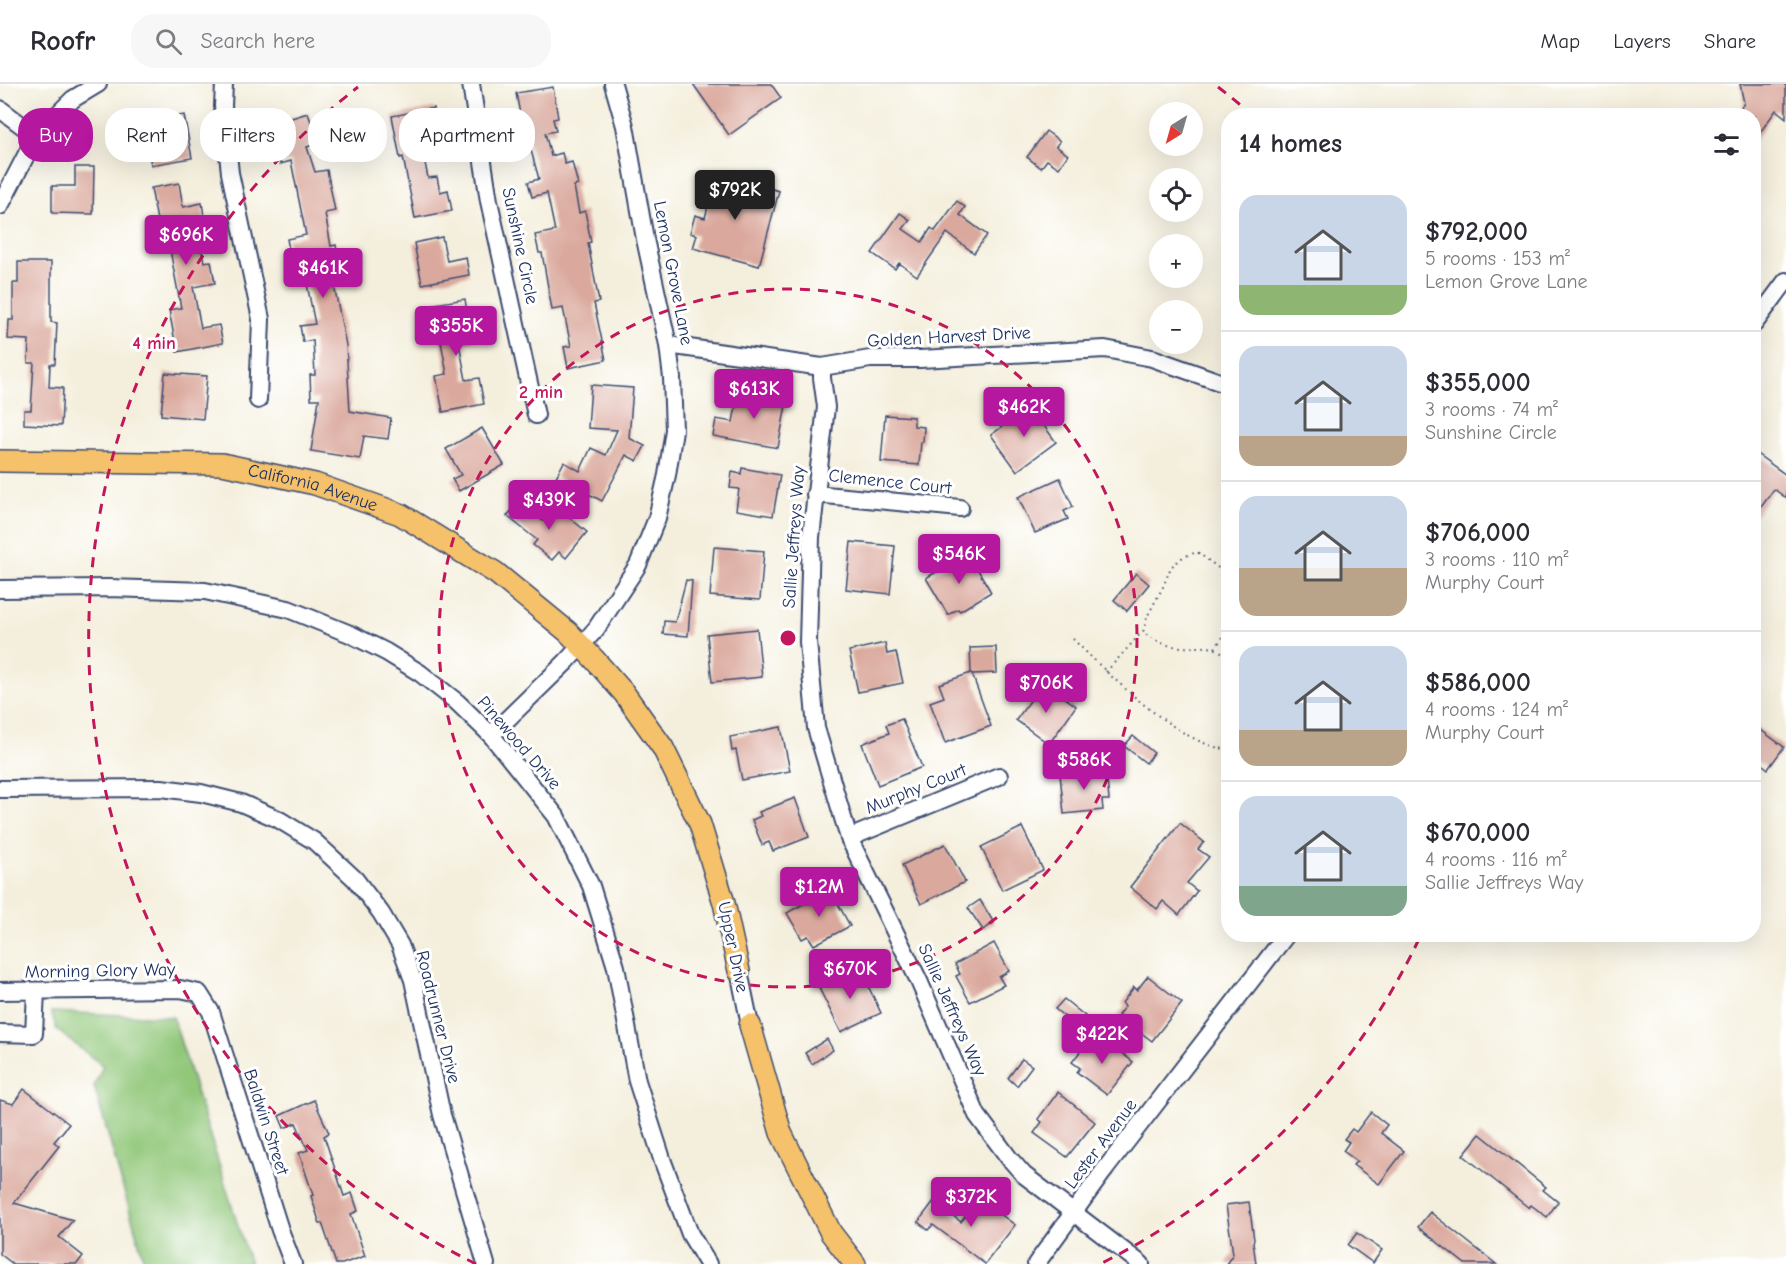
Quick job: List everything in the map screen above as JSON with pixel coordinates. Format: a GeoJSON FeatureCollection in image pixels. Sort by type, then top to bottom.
{"type":"FeatureCollection","features":[{"type":"Feature","properties":{"kind":"main road","name":"California Avenue"},"geometry":{"type":"LineString","coordinates":[[0,461],[222,464],[315,484],[400,514],[496,573],[568,632],[581,646]]}},
{"type":"Feature","properties":{"kind":"main road","name":"Upper Drive"},"geometry":{"type":"LineString","coordinates":[[581,646],[624,693],[663,748],[700,824],[724,903],[739,971]]}},
{"type":"Feature","properties":{"kind":"main road","name":"Upper Drive"},"geometry":{"type":"LineString","coordinates":[[750,1025],[781,1133],[831,1233],[855,1264]]}},
{"type":"Feature","properties":{"kind":"street"},"geometry":{"type":"LineString","coordinates":[[64,108],[73,99],[98,84]]}},
{"type":"Feature","properties":{"kind":"street"},"geometry":{"type":"LineString","coordinates":[[224,84],[223,106],[230,173],[261,319],[258,400]]}},
{"type":"Feature","properties":{"kind":"street","name":"Sunshine Circle"},"geometry":{"type":"LineString","coordinates":[[471,84],[489,201],[537,415]]}},
{"type":"Feature","properties":{"kind":"street","name":"Lemon Grove Lane"},"geometry":{"type":"LineString","coordinates":[[491,735],[596,629],[638,565],[657,518],[667,475],[674,430],[668,345],[645,239],[625,126],[613,84]]}},
{"type":"Feature","properties":{"kind":"street"},"geometry":{"type":"LineString","coordinates":[[0,110],[18,123]]}},
{"type":"Feature","properties":{"kind":"street"},"geometry":{"type":"LineString","coordinates":[[0,206],[23,162]]}},
{"type":"Feature","properties":{"kind":"street"},"geometry":{"type":"LineString","coordinates":[[1761,315],[1786,281]]}},
{"type":"Feature","properties":{"kind":"street","name":"Golden Harvest Drive"},"geometry":{"type":"LineString","coordinates":[[668,345],[822,367],[870,359],[920,359],[1105,349],[1152,358],[1221,383]]}},
{"type":"Feature","properties":{"kind":"street","name":"Sallie Jeffreys Way"},"geometry":{"type":"LineString","coordinates":[[822,367],[826,407],[811,537],[808,642],[816,728],[849,838],[919,981],[977,1114],[1024,1175],[1141,1264]]}},
{"type":"Feature","properties":{"kind":"street","name":"Clemence Court"},"geometry":{"type":"LineString","coordinates":[[815,494],[960,508]]}},
{"type":"Feature","properties":{"kind":"street","name":"Pinewood Drive"},"geometry":{"type":"LineString","coordinates":[[0,589],[109,588],[205,591],[288,609],[350,634],[403,662],[457,702],[491,735],[556,816],[591,886],[616,967],[637,1081],[663,1162],[690,1234],[708,1264]]}},
{"type":"Feature","properties":{"kind":"street","name":"Murphy Court"},"geometry":{"type":"LineString","coordinates":[[849,838],[999,776]]}},
{"type":"Feature","properties":{"kind":"street","name":"Roadrunner Drive"},"geometry":{"type":"LineString","coordinates":[[0,789],[160,788],[201,793],[241,803],[278,819],[314,841],[356,879],[381,913],[400,945],[413,980],[441,1114],[486,1264]]}},
{"type":"Feature","properties":{"kind":"street","name":"Lester Avenue"},"geometry":{"type":"LineString","coordinates":[[1036,1264],[1281,942]]}},
{"type":"Feature","properties":{"kind":"street","name":"Upper Drive"},"geometry":{"type":"LineString","coordinates":[[739,971],[750,1025]]}},
{"type":"Feature","properties":{"kind":"street","name":"Morning Glory Way"},"geometry":{"type":"LineString","coordinates":[[0,991],[180,989],[199,993]]}},
{"type":"Feature","properties":{"kind":"street"},"geometry":{"type":"LineString","coordinates":[[0,1033],[34,1034],[36,991]]}},
{"type":"Feature","properties":{"kind":"street","name":"Baldwin Street"},"geometry":{"type":"LineString","coordinates":[[199,993],[211,1012],[293,1264]]}},
{"type":"Feature","properties":{"kind":"path"},"geometry":{"type":"LineString","coordinates":[[1106,672],[1143,632],[1148,615],[1171,567],[1183,557],[1197,552],[1221,570]]}},
{"type":"Feature","properties":{"kind":"path"},"geometry":{"type":"LineString","coordinates":[[1143,632],[1164,645],[1180,648],[1202,646],[1215,648],[1221,652]]}},
{"type":"Feature","properties":{"kind":"path"},"geometry":{"type":"LineString","coordinates":[[1073,639],[1106,672],[1138,699],[1197,741],[1221,748]]}},
{"type":"Feature","properties":{"kind":"path"},"geometry":{"type":"LineString","coordinates":[[1215,648],[1221,640]]}},
{"type":"Feature","properties":{"kind":"green space"},"geometry":{"type":"Polygon","coordinates":[[[51,1012],[173,1017],[250,1264],[145,1264],[94,1086],[103,1066],[57,1030],[51,1012]]]}},
{"type":"Feature","properties":{"kind":"building"},"geometry":{"type":"Polygon","coordinates":[[[693,84],[771,84],[781,98],[729,135],[693,84]]]}},
{"type":"Feature","properties":{"kind":"building"},"geometry":{"type":"Polygon","coordinates":[[[1740,84],[1786,84],[1786,118],[1776,110],[1761,131],[1761,108],[1741,108],[1744,103],[1740,84]]]}},
{"type":"Feature","properties":{"kind":"building"},"geometry":{"type":"Polygon","coordinates":[[[553,87],[558,118],[553,119],[556,131],[545,133],[551,156],[562,153],[565,164],[572,162],[578,185],[574,186],[579,213],[585,211],[591,242],[588,243],[599,302],[594,303],[606,360],[568,368],[564,347],[571,346],[563,308],[552,310],[542,253],[539,253],[535,235],[555,231],[547,193],[532,197],[528,182],[539,179],[534,162],[535,108],[519,108],[516,93],[553,87]]]}},
{"type":"Feature","properties":{"kind":"building"},"geometry":{"type":"Polygon","coordinates":[[[308,113],[308,162],[312,162],[315,172],[327,170],[335,211],[325,213],[331,246],[336,245],[341,273],[332,275],[346,345],[350,411],[391,418],[388,439],[364,436],[360,459],[311,451],[319,399],[311,399],[310,375],[315,375],[313,340],[303,342],[300,326],[315,324],[306,279],[295,281],[287,239],[306,235],[291,162],[296,162],[296,117],[308,113]]]}},
{"type":"Feature","properties":{"kind":"building"},"geometry":{"type":"Polygon","coordinates":[[[399,115],[399,153],[392,116],[399,115]]]}},
{"type":"Feature","properties":{"kind":"building"},"geometry":{"type":"Polygon","coordinates":[[[1046,131],[1060,141],[1056,146],[1068,155],[1059,168],[1047,160],[1041,168],[1027,157],[1046,131]]]}},
{"type":"Feature","properties":{"kind":"building"},"geometry":{"type":"Polygon","coordinates":[[[188,136],[192,158],[188,159],[188,136]]]}},
{"type":"Feature","properties":{"kind":"building"},"geometry":{"type":"Polygon","coordinates":[[[150,162],[169,162],[151,165],[150,162]]]}},
{"type":"Feature","properties":{"kind":"building"},"geometry":{"type":"Polygon","coordinates":[[[404,162],[425,162],[428,178],[437,177],[440,192],[448,190],[452,211],[415,218],[404,162]]]}},
{"type":"Feature","properties":{"kind":"building"},"geometry":{"type":"Polygon","coordinates":[[[75,167],[94,167],[93,214],[52,213],[52,186],[75,186],[75,167]]]}},
{"type":"Feature","properties":{"kind":"building"},"geometry":{"type":"Polygon","coordinates":[[[717,172],[739,178],[736,187],[761,194],[763,186],[779,191],[759,266],[693,248],[697,235],[690,233],[695,215],[705,218],[717,172]]]}},
{"type":"Feature","properties":{"kind":"building"},"geometry":{"type":"Polygon","coordinates":[[[179,183],[183,207],[202,203],[205,222],[197,224],[204,262],[211,261],[215,283],[193,287],[201,328],[219,325],[223,343],[177,352],[169,310],[181,308],[166,229],[159,231],[151,188],[179,183]]]}},
{"type":"Feature","properties":{"kind":"building"},"geometry":{"type":"Polygon","coordinates":[[[957,201],[965,207],[960,215],[987,235],[974,253],[947,233],[917,276],[899,263],[895,269],[872,253],[900,213],[910,220],[903,229],[922,242],[931,228],[935,231],[957,201]]]}},
{"type":"Feature","properties":{"kind":"building"},"geometry":{"type":"Polygon","coordinates":[[[442,237],[447,261],[466,257],[469,275],[422,284],[414,243],[442,237]]]}},
{"type":"Feature","properties":{"kind":"building"},"geometry":{"type":"Polygon","coordinates":[[[18,262],[51,262],[51,322],[57,323],[55,364],[50,364],[49,387],[63,388],[61,426],[24,424],[24,410],[31,410],[34,363],[28,363],[29,340],[8,339],[9,320],[13,320],[13,283],[18,283],[18,262]]]}},
{"type":"Feature","properties":{"kind":"building"},"geometry":{"type":"Polygon","coordinates":[[[465,299],[468,318],[475,317],[479,339],[459,343],[466,380],[479,378],[484,404],[443,412],[436,376],[447,374],[434,304],[465,299]]]}},
{"type":"Feature","properties":{"kind":"building"},"geometry":{"type":"Polygon","coordinates":[[[165,373],[207,376],[203,419],[161,415],[165,373]]]}},
{"type":"Feature","properties":{"kind":"building"},"geometry":{"type":"Polygon","coordinates":[[[591,385],[633,388],[629,438],[645,446],[637,461],[626,455],[602,501],[556,477],[564,462],[580,471],[591,448],[606,455],[617,430],[588,428],[591,385]]]}},
{"type":"Feature","properties":{"kind":"building"},"geometry":{"type":"Polygon","coordinates":[[[739,390],[787,400],[778,448],[713,436],[716,419],[733,422],[739,390]]]}},
{"type":"Feature","properties":{"kind":"building"},"geometry":{"type":"Polygon","coordinates":[[[1035,403],[1044,416],[1039,419],[1056,442],[1017,471],[991,435],[1035,403]]]}},
{"type":"Feature","properties":{"kind":"building"},"geometry":{"type":"Polygon","coordinates":[[[885,415],[914,417],[914,426],[924,427],[919,465],[881,462],[885,415]]]}},
{"type":"Feature","properties":{"kind":"building"},"geometry":{"type":"Polygon","coordinates":[[[482,428],[504,465],[459,491],[452,479],[461,475],[446,449],[482,428]]]}},
{"type":"Feature","properties":{"kind":"building"},"geometry":{"type":"Polygon","coordinates":[[[1761,457],[1786,475],[1786,498],[1774,489],[1761,507],[1761,457]]]}},
{"type":"Feature","properties":{"kind":"building"},"geometry":{"type":"Polygon","coordinates":[[[742,468],[780,475],[773,516],[736,510],[739,489],[730,488],[732,472],[741,474],[742,468]]]}},
{"type":"Feature","properties":{"kind":"building"},"geometry":{"type":"Polygon","coordinates":[[[1060,478],[1073,507],[1064,511],[1068,519],[1035,533],[1018,497],[1060,478]]]}},
{"type":"Feature","properties":{"kind":"building"},"geometry":{"type":"Polygon","coordinates":[[[519,502],[543,521],[555,506],[587,532],[566,558],[559,552],[552,560],[533,545],[537,540],[507,516],[519,502]]]}},
{"type":"Feature","properties":{"kind":"building"},"geometry":{"type":"Polygon","coordinates":[[[851,542],[895,546],[890,594],[846,589],[851,542]]]}},
{"type":"Feature","properties":{"kind":"building"},"geometry":{"type":"Polygon","coordinates":[[[714,547],[764,551],[760,600],[710,596],[714,547]]]}},
{"type":"Feature","properties":{"kind":"building"},"geometry":{"type":"Polygon","coordinates":[[[968,553],[991,592],[960,611],[958,609],[948,615],[926,578],[968,553]]]}},
{"type":"Feature","properties":{"kind":"building"},"geometry":{"type":"Polygon","coordinates":[[[1136,573],[1149,584],[1127,611],[1114,600],[1136,573]]]}},
{"type":"Feature","properties":{"kind":"building"},"geometry":{"type":"Polygon","coordinates":[[[686,580],[692,581],[688,636],[663,634],[664,621],[675,622],[686,580]]]}},
{"type":"Feature","properties":{"kind":"building"},"geometry":{"type":"Polygon","coordinates":[[[757,629],[762,677],[712,682],[707,634],[757,629]]]}},
{"type":"Feature","properties":{"kind":"building"},"geometry":{"type":"Polygon","coordinates":[[[885,643],[887,654],[896,652],[903,683],[858,692],[849,651],[885,643]]]}},
{"type":"Feature","properties":{"kind":"building"},"geometry":{"type":"Polygon","coordinates":[[[996,647],[997,673],[972,674],[991,726],[945,743],[930,702],[944,697],[939,684],[971,673],[970,648],[996,647]]]}},
{"type":"Feature","properties":{"kind":"building"},"geometry":{"type":"Polygon","coordinates":[[[1050,687],[1076,706],[1049,744],[1016,720],[1038,690],[1045,695],[1050,687]]]}},
{"type":"Feature","properties":{"kind":"building"},"geometry":{"type":"Polygon","coordinates":[[[902,719],[922,767],[878,785],[862,744],[889,733],[886,725],[902,719]]]}},
{"type":"Feature","properties":{"kind":"building"},"geometry":{"type":"Polygon","coordinates":[[[781,727],[790,771],[742,780],[736,750],[732,751],[730,737],[781,727]]]}},
{"type":"Feature","properties":{"kind":"building"},"geometry":{"type":"Polygon","coordinates":[[[1761,730],[1784,747],[1768,769],[1761,764],[1761,730]]]}},
{"type":"Feature","properties":{"kind":"building"},"geometry":{"type":"Polygon","coordinates":[[[1133,736],[1154,753],[1146,763],[1124,746],[1133,736]]]}},
{"type":"Feature","properties":{"kind":"building"},"geometry":{"type":"Polygon","coordinates":[[[1106,769],[1109,800],[1102,800],[1103,810],[1064,814],[1060,774],[1106,769]]]}},
{"type":"Feature","properties":{"kind":"building"},"geometry":{"type":"Polygon","coordinates":[[[795,798],[809,837],[773,851],[769,842],[762,845],[752,820],[761,816],[759,812],[795,798]]]}},
{"type":"Feature","properties":{"kind":"building"},"geometry":{"type":"Polygon","coordinates":[[[1180,823],[1204,842],[1198,849],[1209,857],[1187,883],[1197,891],[1179,915],[1163,901],[1157,909],[1130,887],[1180,823]]]}},
{"type":"Feature","properties":{"kind":"building"},"geometry":{"type":"Polygon","coordinates":[[[1022,827],[1043,870],[1002,890],[981,847],[1022,827]]]}},
{"type":"Feature","properties":{"kind":"building"},"geometry":{"type":"Polygon","coordinates":[[[945,844],[965,882],[921,904],[902,865],[945,844]]]}},
{"type":"Feature","properties":{"kind":"building"},"geometry":{"type":"Polygon","coordinates":[[[830,889],[850,926],[814,945],[808,936],[802,939],[787,913],[830,889]]]}},
{"type":"Feature","properties":{"kind":"building"},"geometry":{"type":"Polygon","coordinates":[[[980,900],[994,923],[983,930],[968,908],[980,900]]]}},
{"type":"Feature","properties":{"kind":"building"},"geometry":{"type":"Polygon","coordinates":[[[994,943],[1009,971],[999,977],[1004,985],[970,1002],[956,976],[960,974],[955,964],[994,943]]]}},
{"type":"Feature","properties":{"kind":"building"},"geometry":{"type":"Polygon","coordinates":[[[860,969],[881,1013],[841,1032],[819,988],[860,969]]]}},
{"type":"Feature","properties":{"kind":"building"},"geometry":{"type":"Polygon","coordinates":[[[1148,976],[1182,1003],[1152,1041],[1118,1015],[1125,1006],[1122,1003],[1134,987],[1137,990],[1148,976]]]}},
{"type":"Feature","properties":{"kind":"building"},"geometry":{"type":"Polygon","coordinates":[[[1064,999],[1085,1016],[1076,1026],[1055,1009],[1064,999]]]}},
{"type":"Feature","properties":{"kind":"building"},"geometry":{"type":"Polygon","coordinates":[[[1102,1038],[1133,1062],[1107,1095],[1077,1072],[1080,1068],[1072,1062],[1089,1040],[1096,1045],[1102,1038]]]}},
{"type":"Feature","properties":{"kind":"building"},"geometry":{"type":"Polygon","coordinates":[[[827,1039],[833,1050],[812,1064],[805,1053],[827,1039]]]}},
{"type":"Feature","properties":{"kind":"building"},"geometry":{"type":"Polygon","coordinates":[[[1022,1059],[1032,1066],[1017,1086],[1008,1078],[1022,1059]]]}},
{"type":"Feature","properties":{"kind":"building"},"geometry":{"type":"Polygon","coordinates":[[[24,1089],[69,1124],[54,1142],[59,1146],[14,1203],[73,1220],[59,1237],[83,1256],[77,1264],[13,1264],[0,1254],[0,1100],[13,1104],[24,1089]]]}},
{"type":"Feature","properties":{"kind":"building"},"geometry":{"type":"Polygon","coordinates":[[[1058,1092],[1095,1122],[1067,1157],[1034,1133],[1042,1122],[1038,1119],[1058,1092]]]}},
{"type":"Feature","properties":{"kind":"building"},"geometry":{"type":"Polygon","coordinates":[[[314,1100],[329,1133],[324,1136],[344,1196],[352,1193],[358,1211],[351,1214],[365,1256],[342,1264],[336,1264],[311,1196],[313,1195],[299,1153],[308,1150],[296,1123],[284,1128],[279,1116],[314,1100]]]}},
{"type":"Feature","properties":{"kind":"building"},"geometry":{"type":"Polygon","coordinates":[[[1371,1112],[1387,1125],[1381,1133],[1404,1151],[1379,1184],[1353,1165],[1357,1161],[1343,1151],[1349,1142],[1344,1139],[1352,1129],[1356,1132],[1371,1112]]]}},
{"type":"Feature","properties":{"kind":"building"},"geometry":{"type":"Polygon","coordinates":[[[1480,1134],[1546,1187],[1543,1190],[1558,1202],[1547,1217],[1531,1205],[1529,1208],[1463,1155],[1480,1134]]]}},
{"type":"Feature","properties":{"kind":"building"},"geometry":{"type":"Polygon","coordinates":[[[981,1200],[1015,1225],[985,1264],[933,1225],[928,1230],[918,1222],[934,1201],[961,1222],[981,1200]]]}},
{"type":"Feature","properties":{"kind":"building"},"geometry":{"type":"Polygon","coordinates":[[[1249,1202],[1256,1264],[1226,1264],[1233,1254],[1226,1205],[1249,1202]]]}},
{"type":"Feature","properties":{"kind":"building"},"geometry":{"type":"Polygon","coordinates":[[[1430,1212],[1496,1264],[1465,1264],[1418,1227],[1430,1212]]]}},
{"type":"Feature","properties":{"kind":"building"},"geometry":{"type":"Polygon","coordinates":[[[1357,1233],[1382,1250],[1373,1263],[1348,1245],[1357,1233]]]}}]}
